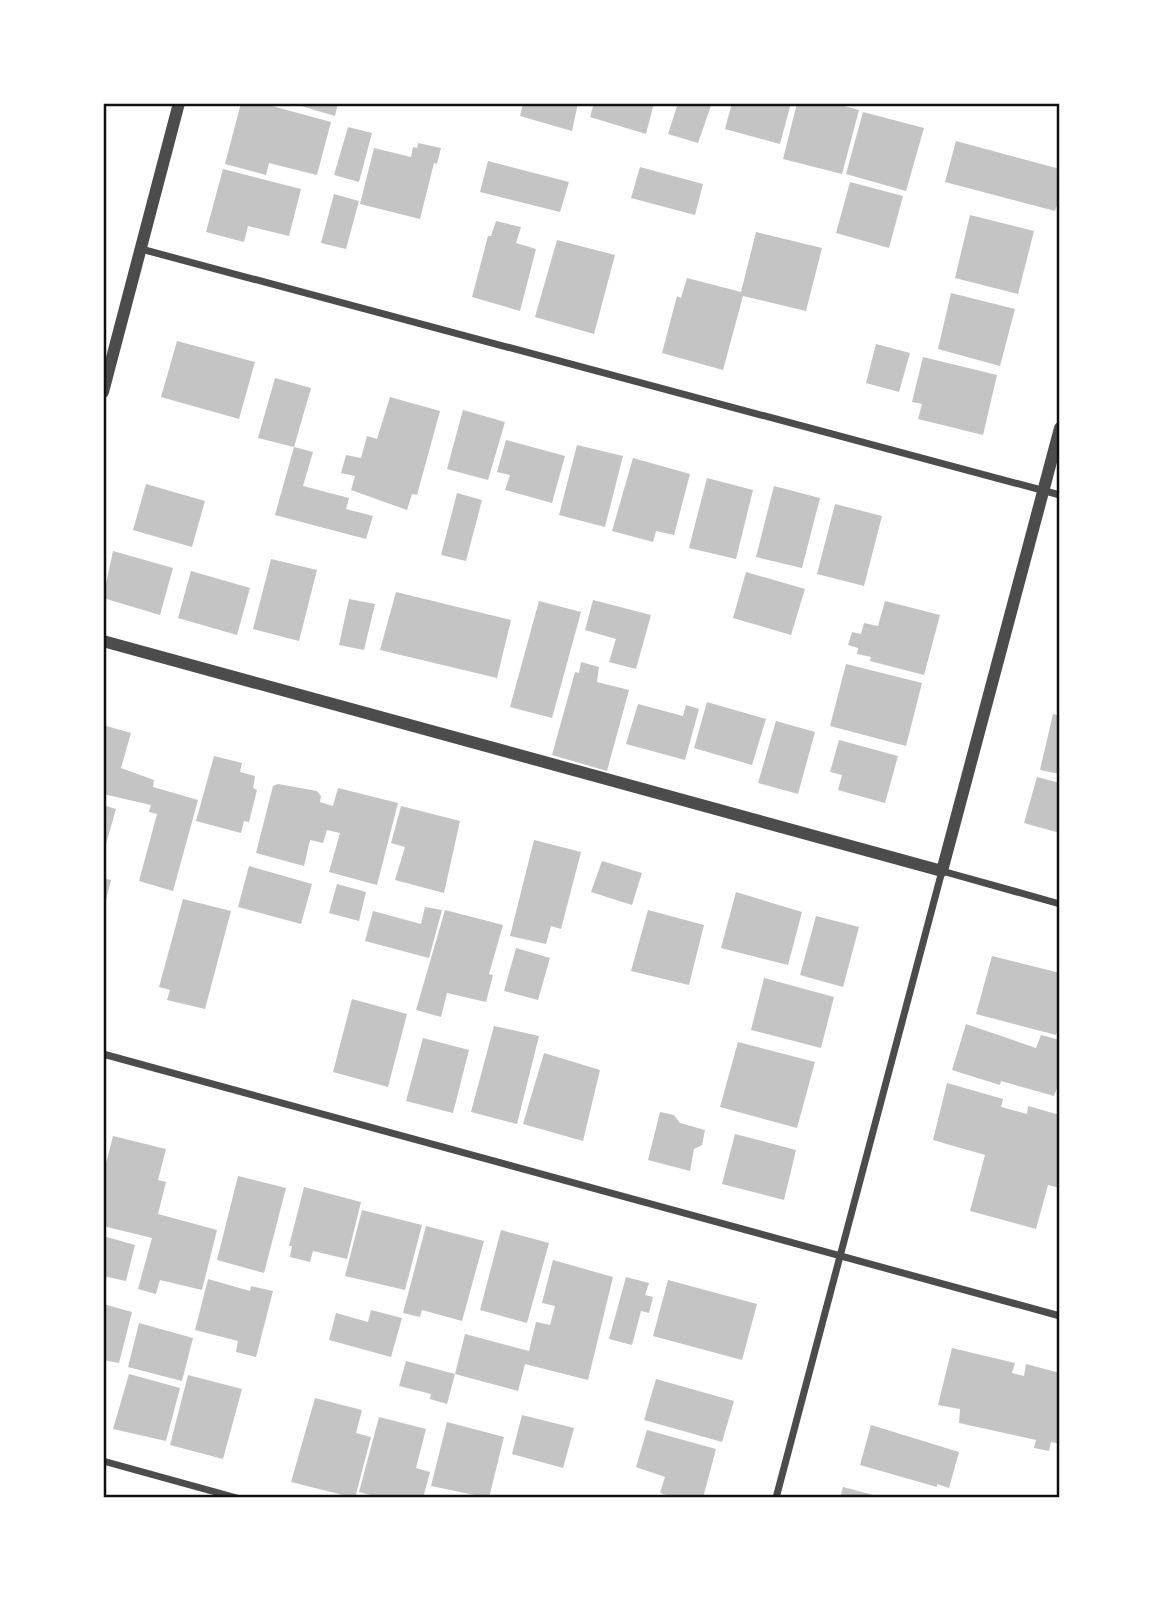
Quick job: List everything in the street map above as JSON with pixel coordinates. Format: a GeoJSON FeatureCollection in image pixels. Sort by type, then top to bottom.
{"type":"FeatureCollection","features":[{"type":"Feature","properties":{"kind":"street"},"geometry":{"type":"LineString","coordinates":[[103,392],[179,103]]}},
{"type":"Feature","properties":{"kind":"street"},"geometry":{"type":"LineString","coordinates":[[141,249],[1060,495]]}},
{"type":"Feature","properties":{"kind":"street"},"geometry":{"type":"LineString","coordinates":[[776,1498],[1060,428]]}},
{"type":"Feature","properties":{"kind":"street"},"geometry":{"type":"LineString","coordinates":[[103,641],[1060,904]]}},
{"type":"Feature","properties":{"kind":"street"},"geometry":{"type":"LineString","coordinates":[[103,1054],[1060,1316]]}},
{"type":"Feature","properties":{"kind":"street"},"geometry":{"type":"LineString","coordinates":[[103,1461],[237,1498]]}},
{"type":"Feature","properties":{"kind":"building"},"geometry":{"type":"Polygon","coordinates":[[[241,103],[261,103],[331,122],[317,175],[269,163],[266,175],[225,164],[241,103]]]}},
{"type":"Feature","properties":{"kind":"building"},"geometry":{"type":"Polygon","coordinates":[[[291,103],[338,103],[335,116],[291,103]]]}},
{"type":"Feature","properties":{"kind":"building"},"geometry":{"type":"Polygon","coordinates":[[[523,103],[578,103],[572,131],[520,116],[523,103]]]}},
{"type":"Feature","properties":{"kind":"building"},"geometry":{"type":"Polygon","coordinates":[[[594,103],[654,103],[646,134],[590,117],[594,103]]]}},
{"type":"Feature","properties":{"kind":"building"},"geometry":{"type":"Polygon","coordinates":[[[678,103],[712,103],[698,143],[668,134],[678,103]]]}},
{"type":"Feature","properties":{"kind":"building"},"geometry":{"type":"Polygon","coordinates":[[[732,103],[791,103],[780,144],[725,129],[732,103]]]}},
{"type":"Feature","properties":{"kind":"building"},"geometry":{"type":"Polygon","coordinates":[[[797,103],[832,103],[859,110],[842,174],[783,159],[797,103]]]}},
{"type":"Feature","properties":{"kind":"building"},"geometry":{"type":"Polygon","coordinates":[[[863,112],[924,128],[906,191],[846,174],[863,112]]]}},
{"type":"Feature","properties":{"kind":"building"},"geometry":{"type":"Polygon","coordinates":[[[348,127],[372,133],[359,182],[334,175],[348,127]]]}},
{"type":"Feature","properties":{"kind":"building"},"geometry":{"type":"Polygon","coordinates":[[[956,141],[1060,169],[1060,197],[1055,211],[945,182],[956,141]]]}},
{"type":"Feature","properties":{"kind":"building"},"geometry":{"type":"Polygon","coordinates":[[[418,143],[441,148],[437,164],[434,163],[420,219],[360,204],[374,148],[411,157],[413,147],[417,148],[418,143]]]}},
{"type":"Feature","properties":{"kind":"building"},"geometry":{"type":"Polygon","coordinates":[[[488,161],[569,182],[560,212],[480,192],[488,161]]]}},
{"type":"Feature","properties":{"kind":"building"},"geometry":{"type":"Polygon","coordinates":[[[640,167],[703,184],[695,215],[631,198],[640,167]]]}},
{"type":"Feature","properties":{"kind":"building"},"geometry":{"type":"Polygon","coordinates":[[[223,169],[301,189],[289,236],[248,226],[244,242],[206,232],[223,169]]]}},
{"type":"Feature","properties":{"kind":"building"},"geometry":{"type":"Polygon","coordinates":[[[850,182],[903,196],[889,248],[836,233],[850,182]]]}},
{"type":"Feature","properties":{"kind":"building"},"geometry":{"type":"Polygon","coordinates":[[[334,194],[359,201],[346,249],[321,243],[334,194]]]}},
{"type":"Feature","properties":{"kind":"building"},"geometry":{"type":"Polygon","coordinates":[[[970,215],[1034,231],[1018,294],[955,278],[970,215]]]}},
{"type":"Feature","properties":{"kind":"building"},"geometry":{"type":"Polygon","coordinates":[[[496,221],[521,227],[516,243],[536,249],[520,311],[472,297],[488,236],[491,236],[496,221]]]}},
{"type":"Feature","properties":{"kind":"building"},"geometry":{"type":"Polygon","coordinates":[[[756,232],[822,248],[806,311],[743,296],[723,370],[662,353],[677,296],[681,298],[687,278],[741,292],[756,232]]]}},
{"type":"Feature","properties":{"kind":"building"},"geometry":{"type":"Polygon","coordinates":[[[557,240],[615,255],[594,334],[535,317],[557,240]]]}},
{"type":"Feature","properties":{"kind":"building"},"geometry":{"type":"Polygon","coordinates":[[[951,293],[1015,309],[1000,366],[938,349],[951,293]]]}},
{"type":"Feature","properties":{"kind":"building"},"geometry":{"type":"Polygon","coordinates":[[[177,341],[255,362],[239,419],[161,397],[177,341]]]}},
{"type":"Feature","properties":{"kind":"building"},"geometry":{"type":"Polygon","coordinates":[[[876,344],[910,353],[899,392],[866,383],[876,344]]]}},
{"type":"Feature","properties":{"kind":"building"},"geometry":{"type":"Polygon","coordinates":[[[923,357],[997,375],[983,435],[918,419],[922,404],[912,402],[923,357]]]}},
{"type":"Feature","properties":{"kind":"building"},"geometry":{"type":"Polygon","coordinates":[[[275,378],[311,388],[294,447],[258,438],[275,378]]]}},
{"type":"Feature","properties":{"kind":"building"},"geometry":{"type":"Polygon","coordinates":[[[390,397],[440,411],[417,495],[412,494],[407,510],[351,490],[355,476],[341,473],[346,455],[361,458],[367,436],[377,439],[390,397]]]}},
{"type":"Feature","properties":{"kind":"building"},"geometry":{"type":"Polygon","coordinates":[[[463,410],[505,422],[488,480],[447,469],[463,410]]]}},
{"type":"Feature","properties":{"kind":"building"},"geometry":{"type":"Polygon","coordinates":[[[506,440],[565,456],[552,503],[505,490],[510,475],[497,472],[506,440]]]}},
{"type":"Feature","properties":{"kind":"building"},"geometry":{"type":"Polygon","coordinates":[[[577,445],[623,456],[605,527],[559,515],[577,445]]]}},
{"type":"Feature","properties":{"kind":"building"},"geometry":{"type":"Polygon","coordinates":[[[294,447],[313,452],[303,486],[349,498],[346,509],[373,516],[366,539],[275,515],[294,447]]]}},
{"type":"Feature","properties":{"kind":"building"},"geometry":{"type":"Polygon","coordinates":[[[633,458],[690,474],[674,535],[656,531],[653,542],[612,531],[633,458]]]}},
{"type":"Feature","properties":{"kind":"building"},"geometry":{"type":"Polygon","coordinates":[[[707,478],[753,490],[736,559],[689,548],[707,478]]]}},
{"type":"Feature","properties":{"kind":"building"},"geometry":{"type":"Polygon","coordinates":[[[146,484],[205,501],[192,547],[133,530],[146,484]]]}},
{"type":"Feature","properties":{"kind":"building"},"geometry":{"type":"Polygon","coordinates":[[[774,486],[820,498],[802,568],[756,557],[774,486]]]}},
{"type":"Feature","properties":{"kind":"building"},"geometry":{"type":"Polygon","coordinates":[[[457,493],[482,500],[466,561],[441,555],[457,493]]]}},
{"type":"Feature","properties":{"kind":"building"},"geometry":{"type":"Polygon","coordinates":[[[835,504],[882,516],[864,586],[817,574],[835,504]]]}},
{"type":"Feature","properties":{"kind":"building"},"geometry":{"type":"Polygon","coordinates":[[[113,551],[173,568],[160,615],[103,598],[113,551]]]}},
{"type":"Feature","properties":{"kind":"building"},"geometry":{"type":"Polygon","coordinates":[[[271,559],[317,570],[299,641],[253,629],[271,559]]]}},
{"type":"Feature","properties":{"kind":"building"},"geometry":{"type":"Polygon","coordinates":[[[191,571],[250,588],[237,635],[178,618],[191,571]]]}},
{"type":"Feature","properties":{"kind":"building"},"geometry":{"type":"Polygon","coordinates":[[[746,572],[805,589],[791,635],[733,618],[746,572]]]}},
{"type":"Feature","properties":{"kind":"building"},"geometry":{"type":"Polygon","coordinates":[[[396,592],[511,620],[497,678],[380,650],[396,592]]]}},
{"type":"Feature","properties":{"kind":"building"},"geometry":{"type":"Polygon","coordinates":[[[349,599],[375,604],[364,650],[339,645],[349,599]]]}},
{"type":"Feature","properties":{"kind":"building"},"geometry":{"type":"Polygon","coordinates":[[[593,600],[651,615],[636,669],[609,662],[616,639],[585,630],[593,600]]]}},
{"type":"Feature","properties":{"kind":"building"},"geometry":{"type":"Polygon","coordinates":[[[539,601],[581,612],[552,718],[510,707],[539,601]]]}},
{"type":"Feature","properties":{"kind":"building"},"geometry":{"type":"Polygon","coordinates":[[[885,601],[940,615],[924,675],[870,661],[871,657],[857,654],[858,648],[848,645],[852,632],[861,634],[864,623],[878,626],[885,601]]]}},
{"type":"Feature","properties":{"kind":"building"},"geometry":{"type":"Polygon","coordinates":[[[581,662],[599,667],[597,682],[629,690],[607,771],[552,755],[575,672],[579,673],[581,662]]]}},
{"type":"Feature","properties":{"kind":"building"},"geometry":{"type":"Polygon","coordinates":[[[846,664],[922,683],[906,746],[830,726],[846,664]]]}},
{"type":"Feature","properties":{"kind":"building"},"geometry":{"type":"Polygon","coordinates":[[[707,702],[766,719],[752,765],[694,748],[707,702]]]}},
{"type":"Feature","properties":{"kind":"building"},"geometry":{"type":"Polygon","coordinates":[[[638,704],[683,716],[686,705],[699,709],[685,760],[626,744],[638,704]]]}},
{"type":"Feature","properties":{"kind":"building"},"geometry":{"type":"Polygon","coordinates":[[[1053,714],[1060,716],[1060,774],[1040,770],[1053,714]]]}},
{"type":"Feature","properties":{"kind":"building"},"geometry":{"type":"Polygon","coordinates":[[[776,721],[815,732],[798,794],[758,783],[776,721]]]}},
{"type":"Feature","properties":{"kind":"building"},"geometry":{"type":"Polygon","coordinates":[[[103,725],[131,733],[121,768],[154,780],[153,787],[198,800],[173,891],[139,881],[157,814],[149,812],[151,805],[103,794],[103,725]]]}},
{"type":"Feature","properties":{"kind":"building"},"geometry":{"type":"Polygon","coordinates":[[[839,740],[898,756],[885,803],[838,790],[842,775],[830,772],[839,740]]]}},
{"type":"Feature","properties":{"kind":"building"},"geometry":{"type":"Polygon","coordinates":[[[214,756],[242,763],[240,772],[255,776],[253,788],[257,790],[249,822],[244,821],[241,833],[196,821],[214,756]]]}},
{"type":"Feature","properties":{"kind":"building"},"geometry":{"type":"Polygon","coordinates":[[[1037,777],[1060,783],[1060,833],[1024,823],[1037,777]]]}},
{"type":"Feature","properties":{"kind":"building"},"geometry":{"type":"Polygon","coordinates":[[[278,784],[317,791],[321,796],[320,802],[333,806],[338,788],[398,803],[377,885],[329,872],[340,833],[327,830],[323,843],[310,840],[304,866],[256,853],[273,786],[278,784]]]}},
{"type":"Feature","properties":{"kind":"building"},"geometry":{"type":"Polygon","coordinates":[[[103,805],[116,809],[104,851],[103,851],[103,805]]]}},
{"type":"Feature","properties":{"kind":"building"},"geometry":{"type":"Polygon","coordinates":[[[401,806],[460,821],[444,893],[395,880],[405,847],[391,843],[401,806]]]}},
{"type":"Feature","properties":{"kind":"building"},"geometry":{"type":"Polygon","coordinates":[[[534,840],[581,852],[561,929],[551,926],[546,944],[510,936],[534,840]]]}},
{"type":"Feature","properties":{"kind":"building"},"geometry":{"type":"Polygon","coordinates":[[[602,861],[642,873],[632,905],[591,892],[602,861]]]}},
{"type":"Feature","properties":{"kind":"building"},"geometry":{"type":"Polygon","coordinates":[[[249,866],[312,884],[301,924],[238,907],[249,866]]]}},
{"type":"Feature","properties":{"kind":"building"},"geometry":{"type":"Polygon","coordinates":[[[103,878],[111,880],[104,908],[103,908],[103,878]]]}},
{"type":"Feature","properties":{"kind":"building"},"geometry":{"type":"Polygon","coordinates":[[[337,884],[366,892],[359,921],[329,913],[337,884]]]}},
{"type":"Feature","properties":{"kind":"building"},"geometry":{"type":"Polygon","coordinates":[[[736,892],[802,912],[788,965],[721,948],[736,892]]]}},
{"type":"Feature","properties":{"kind":"building"},"geometry":{"type":"Polygon","coordinates":[[[183,899],[231,911],[205,1009],[167,1000],[170,990],[159,987],[183,899]]]}},
{"type":"Feature","properties":{"kind":"building"},"geometry":{"type":"Polygon","coordinates":[[[425,907],[442,910],[429,958],[365,941],[373,911],[421,924],[425,907]]]}},
{"type":"Feature","properties":{"kind":"building"},"geometry":{"type":"Polygon","coordinates":[[[445,910],[503,925],[489,974],[493,975],[486,1002],[447,993],[441,1017],[416,1010],[445,910]]]}},
{"type":"Feature","properties":{"kind":"building"},"geometry":{"type":"Polygon","coordinates":[[[648,910],[704,925],[689,985],[631,971],[648,910]]]}},
{"type":"Feature","properties":{"kind":"building"},"geometry":{"type":"Polygon","coordinates":[[[816,916],[859,927],[843,987],[800,975],[816,916]]]}},
{"type":"Feature","properties":{"kind":"building"},"geometry":{"type":"Polygon","coordinates":[[[516,948],[550,958],[538,1000],[504,991],[516,948]]]}},
{"type":"Feature","properties":{"kind":"building"},"geometry":{"type":"Polygon","coordinates":[[[992,956],[1060,973],[1060,1022],[1056,1035],[976,1014],[992,956]]]}},
{"type":"Feature","properties":{"kind":"building"},"geometry":{"type":"Polygon","coordinates":[[[764,978],[834,997],[821,1048],[751,1030],[764,978]]]}},
{"type":"Feature","properties":{"kind":"building"},"geometry":{"type":"Polygon","coordinates":[[[352,999],[407,1014],[388,1087],[333,1072],[352,999]]]}},
{"type":"Feature","properties":{"kind":"building"},"geometry":{"type":"Polygon","coordinates":[[[966,1024],[1036,1048],[1041,1035],[1060,1040],[1060,1080],[1054,1096],[1001,1081],[1000,1085],[952,1070],[966,1024]]]}},
{"type":"Feature","properties":{"kind":"building"},"geometry":{"type":"Polygon","coordinates":[[[494,1026],[539,1036],[517,1124],[471,1112],[494,1026]]]}},
{"type":"Feature","properties":{"kind":"building"},"geometry":{"type":"Polygon","coordinates":[[[423,1038],[469,1050],[453,1113],[406,1101],[423,1038]]]}},
{"type":"Feature","properties":{"kind":"building"},"geometry":{"type":"Polygon","coordinates":[[[738,1042],[815,1062],[797,1128],[720,1107],[738,1042]]]}},
{"type":"Feature","properties":{"kind":"building"},"geometry":{"type":"Polygon","coordinates":[[[544,1053],[600,1070],[583,1141],[523,1124],[544,1053]]]}},
{"type":"Feature","properties":{"kind":"building"},"geometry":{"type":"Polygon","coordinates":[[[947,1083],[1003,1099],[1001,1107],[1027,1114],[1028,1106],[1060,1115],[1060,1188],[1048,1185],[1036,1229],[970,1211],[985,1155],[933,1140],[947,1083]]]}},
{"type":"Feature","properties":{"kind":"building"},"geometry":{"type":"Polygon","coordinates":[[[660,1112],[674,1115],[680,1123],[705,1130],[702,1145],[694,1149],[690,1171],[648,1160],[660,1112]]]}},
{"type":"Feature","properties":{"kind":"building"},"geometry":{"type":"Polygon","coordinates":[[[735,1134],[796,1150],[784,1200],[722,1184],[735,1134]]]}},
{"type":"Feature","properties":{"kind":"building"},"geometry":{"type":"Polygon","coordinates":[[[113,1136],[166,1149],[158,1180],[166,1182],[158,1214],[217,1230],[202,1290],[160,1280],[156,1294],[138,1289],[152,1238],[103,1226],[103,1175],[113,1136]]]}},
{"type":"Feature","properties":{"kind":"building"},"geometry":{"type":"Polygon","coordinates":[[[238,1176],[286,1188],[264,1273],[217,1260],[238,1176]]]}},
{"type":"Feature","properties":{"kind":"building"},"geometry":{"type":"Polygon","coordinates":[[[304,1187],[361,1202],[347,1259],[313,1251],[310,1262],[290,1257],[292,1246],[289,1246],[304,1187]]]}},
{"type":"Feature","properties":{"kind":"building"},"geometry":{"type":"Polygon","coordinates":[[[362,1210],[422,1225],[405,1290],[345,1276],[362,1210]]]}},
{"type":"Feature","properties":{"kind":"building"},"geometry":{"type":"Polygon","coordinates":[[[426,1226],[484,1241],[462,1321],[422,1310],[420,1317],[403,1313],[426,1226]]]}},
{"type":"Feature","properties":{"kind":"building"},"geometry":{"type":"Polygon","coordinates":[[[501,1230],[549,1243],[527,1323],[480,1310],[501,1230]]]}},
{"type":"Feature","properties":{"kind":"building"},"geometry":{"type":"Polygon","coordinates":[[[103,1236],[135,1245],[126,1281],[103,1276],[103,1236]]]}},
{"type":"Feature","properties":{"kind":"building"},"geometry":{"type":"Polygon","coordinates":[[[553,1260],[613,1277],[588,1380],[525,1364],[518,1391],[455,1374],[465,1334],[529,1351],[536,1322],[550,1325],[555,1306],[542,1303],[553,1260]]]}},
{"type":"Feature","properties":{"kind":"building"},"geometry":{"type":"Polygon","coordinates":[[[626,1277],[649,1283],[645,1295],[653,1297],[649,1313],[641,1311],[632,1345],[609,1339],[626,1277]]]}},
{"type":"Feature","properties":{"kind":"building"},"geometry":{"type":"Polygon","coordinates":[[[208,1279],[250,1291],[251,1286],[273,1291],[256,1357],[236,1352],[238,1341],[195,1330],[208,1279]]]}},
{"type":"Feature","properties":{"kind":"building"},"geometry":{"type":"Polygon","coordinates":[[[668,1280],[757,1304],[742,1360],[653,1336],[668,1280]]]}},
{"type":"Feature","properties":{"kind":"building"},"geometry":{"type":"Polygon","coordinates":[[[103,1304],[132,1312],[119,1363],[103,1360],[103,1304]]]}},
{"type":"Feature","properties":{"kind":"building"},"geometry":{"type":"Polygon","coordinates":[[[371,1310],[402,1318],[391,1357],[329,1340],[336,1313],[368,1322],[371,1310]]]}},
{"type":"Feature","properties":{"kind":"building"},"geometry":{"type":"Polygon","coordinates":[[[139,1323],[193,1338],[182,1381],[128,1367],[139,1323]]]}},
{"type":"Feature","properties":{"kind":"building"},"geometry":{"type":"Polygon","coordinates":[[[952,1348],[1015,1363],[1012,1373],[1024,1376],[1026,1364],[1060,1373],[1060,1444],[1051,1442],[1049,1451],[1034,1448],[1036,1440],[959,1423],[960,1409],[938,1405],[952,1348]]]}},
{"type":"Feature","properties":{"kind":"building"},"geometry":{"type":"Polygon","coordinates":[[[406,1361],[455,1374],[447,1404],[430,1399],[431,1394],[399,1386],[406,1361]]]}},
{"type":"Feature","properties":{"kind":"building"},"geometry":{"type":"Polygon","coordinates":[[[129,1374],[180,1388],[166,1441],[113,1429],[129,1374]]]}},
{"type":"Feature","properties":{"kind":"building"},"geometry":{"type":"Polygon","coordinates":[[[188,1375],[242,1389],[223,1459],[170,1445],[188,1375]]]}},
{"type":"Feature","properties":{"kind":"building"},"geometry":{"type":"Polygon","coordinates":[[[656,1379],[734,1401],[722,1442],[644,1420],[656,1379]]]}},
{"type":"Feature","properties":{"kind":"building"},"geometry":{"type":"Polygon","coordinates":[[[315,1398],[362,1410],[356,1433],[371,1437],[355,1498],[291,1482],[315,1398]]]}},
{"type":"Feature","properties":{"kind":"building"},"geometry":{"type":"Polygon","coordinates":[[[522,1415],[574,1428],[563,1468],[512,1454],[522,1415]]]}},
{"type":"Feature","properties":{"kind":"building"},"geometry":{"type":"Polygon","coordinates":[[[379,1417],[426,1429],[416,1468],[430,1472],[423,1498],[382,1498],[359,1492],[379,1417]]]}},
{"type":"Feature","properties":{"kind":"building"},"geometry":{"type":"Polygon","coordinates":[[[447,1422],[504,1437],[489,1498],[431,1486],[447,1422]]]}},
{"type":"Feature","properties":{"kind":"building"},"geometry":{"type":"Polygon","coordinates":[[[871,1425],[959,1452],[949,1488],[860,1465],[871,1425]]]}},
{"type":"Feature","properties":{"kind":"building"},"geometry":{"type":"Polygon","coordinates":[[[647,1430],[716,1449],[703,1498],[678,1498],[660,1493],[665,1477],[636,1467],[647,1430]]]}},
{"type":"Feature","properties":{"kind":"building"},"geometry":{"type":"Polygon","coordinates":[[[843,1487],[881,1497],[881,1498],[840,1498],[843,1487]]]}}]}
